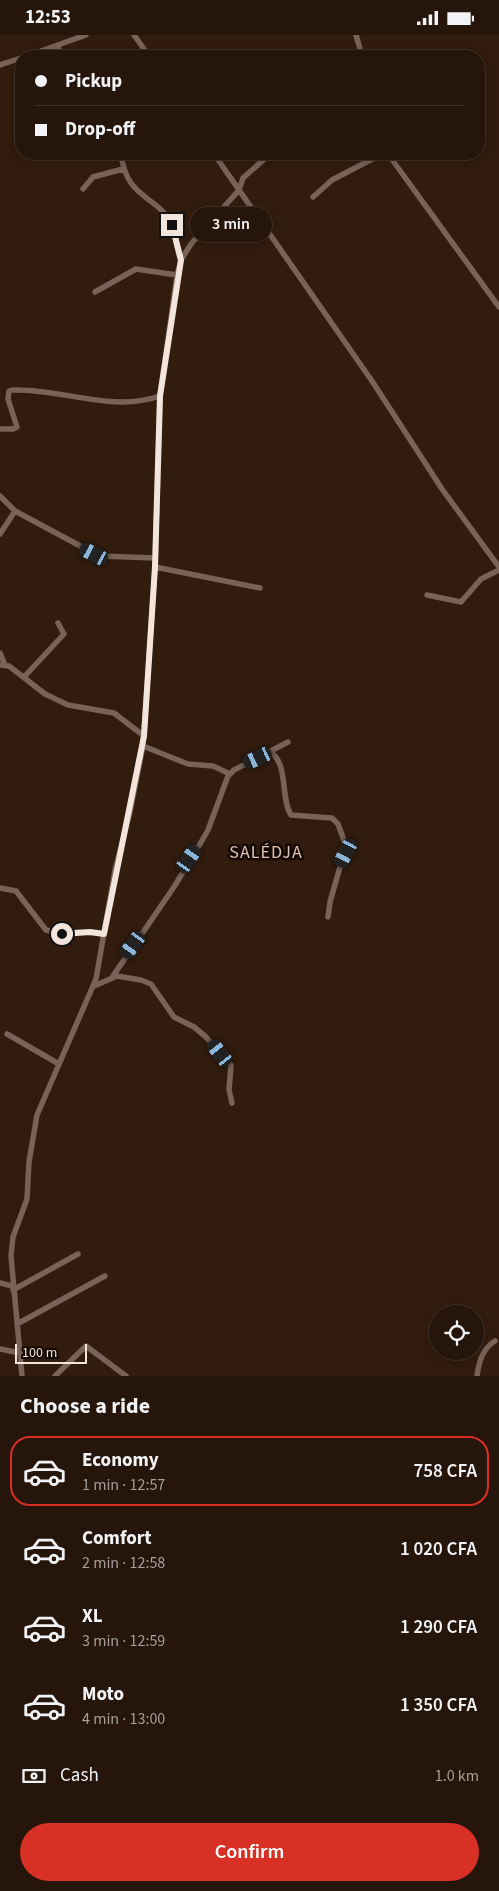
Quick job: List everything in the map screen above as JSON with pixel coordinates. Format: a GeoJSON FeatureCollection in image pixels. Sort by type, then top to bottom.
{"type":"FeatureCollection","features":[{"type":"Feature","properties":{"kind":"street"},"geometry":{"type":"LineString","coordinates":[[47,50],[86,35]]}},
{"type":"Feature","properties":{"kind":"street"},"geometry":{"type":"LineString","coordinates":[[134,35],[145,50]]}},
{"type":"Feature","properties":{"kind":"street"},"geometry":{"type":"LineString","coordinates":[[356,35],[360,50]]}},
{"type":"Feature","properties":{"kind":"street"},"geometry":{"type":"LineString","coordinates":[[58,46],[59,50]]}},
{"type":"Feature","properties":{"kind":"street"},"geometry":{"type":"LineString","coordinates":[[0,65],[15,60]]}},
{"type":"Feature","properties":{"kind":"street"},"geometry":{"type":"LineString","coordinates":[[122,160],[123,169],[137,192],[160,209],[172,225],[181,260]]}},
{"type":"Feature","properties":{"kind":"street"},"geometry":{"type":"LineString","coordinates":[[218,160],[372,381],[453,505],[499,568],[480,579],[461,602],[427,595]]}},
{"type":"Feature","properties":{"kind":"street"},"geometry":{"type":"LineString","coordinates":[[22,1376],[11,1247],[27,1199],[32,1136],[41,1103],[94,986],[115,869],[130,812],[144,736],[155,567],[160,396],[177,275],[181,260],[208,223],[239,190],[243,178],[263,160]]}},
{"type":"Feature","properties":{"kind":"street"},"geometry":{"type":"LineString","coordinates":[[313,197],[332,180],[370,160]]}},
{"type":"Feature","properties":{"kind":"street"},"geometry":{"type":"LineString","coordinates":[[392,160],[499,307]]}},
{"type":"Feature","properties":{"kind":"street"},"geometry":{"type":"LineString","coordinates":[[83,189],[93,177],[123,169]]}},
{"type":"Feature","properties":{"kind":"street"},"geometry":{"type":"LineString","coordinates":[[95,292],[136,269],[177,275]]}},
{"type":"Feature","properties":{"kind":"street"},"geometry":{"type":"LineString","coordinates":[[0,429],[13,429],[17,427],[8,399],[9,391],[12,390],[33,391],[120,403],[160,396]]}},
{"type":"Feature","properties":{"kind":"street"},"geometry":{"type":"LineString","coordinates":[[0,496],[15,511],[53,533],[104,557],[155,558]]}},
{"type":"Feature","properties":{"kind":"street"},"geometry":{"type":"LineString","coordinates":[[0,534],[15,511]]}},
{"type":"Feature","properties":{"kind":"street"},"geometry":{"type":"LineString","coordinates":[[155,567],[260,588]]}},
{"type":"Feature","properties":{"kind":"street"},"geometry":{"type":"LineString","coordinates":[[24,677],[64,635],[58,623]]}},
{"type":"Feature","properties":{"kind":"street"},"geometry":{"type":"LineString","coordinates":[[0,653],[2,665],[24,677],[45,694],[68,705],[114,713],[144,736]]}},
{"type":"Feature","properties":{"kind":"street"},"geometry":{"type":"LineString","coordinates":[[94,986],[113,976],[174,887],[208,830],[224,784],[230,774],[288,742]]}},
{"type":"Feature","properties":{"kind":"street"},"geometry":{"type":"LineString","coordinates":[[142,746],[188,764],[213,766],[230,774]]}},
{"type":"Feature","properties":{"kind":"street"},"geometry":{"type":"LineString","coordinates":[[270,752],[276,755],[280,764],[290,815],[332,818],[342,831],[346,853],[339,867],[328,917]]}},
{"type":"Feature","properties":{"kind":"street"},"geometry":{"type":"LineString","coordinates":[[0,888],[16,891],[46,930],[68,934],[90,932],[104,934]]}},
{"type":"Feature","properties":{"kind":"street"},"geometry":{"type":"LineString","coordinates":[[113,976],[141,980],[151,984],[174,1017],[194,1027],[214,1045],[232,1066],[229,1084],[232,1103]]}},
{"type":"Feature","properties":{"kind":"street"},"geometry":{"type":"LineString","coordinates":[[7,1034],[60,1064]]}},
{"type":"Feature","properties":{"kind":"street"},"geometry":{"type":"LineString","coordinates":[[0,1283],[13,1288],[78,1254]]}},
{"type":"Feature","properties":{"kind":"street"},"geometry":{"type":"LineString","coordinates":[[17,1324],[105,1276]]}},
{"type":"Feature","properties":{"kind":"street"},"geometry":{"type":"LineString","coordinates":[[477,1376],[482,1355],[488,1345],[495,1341]]}},
{"type":"Feature","properties":{"kind":"street"},"geometry":{"type":"LineString","coordinates":[[55,1376],[86,1346],[126,1376]]}},
{"type":"Feature","properties":{"kind":"street"},"geometry":{"type":"LineString","coordinates":[[0,1349],[20,1353]]}},
{"type":"Feature","properties":{"kind":"district","name":"SALÉDJA"},"geometry":{"type":"Point","coordinates":[266,852]}},
{"type":"Feature","properties":{"kind":"route"},"geometry":{"type":"LineString","coordinates":[[62,934],[90,932],[104,934],[115,869],[130,812],[144,736],[155,567],[160,396],[177,275],[181,260],[172,225]]}}]}
